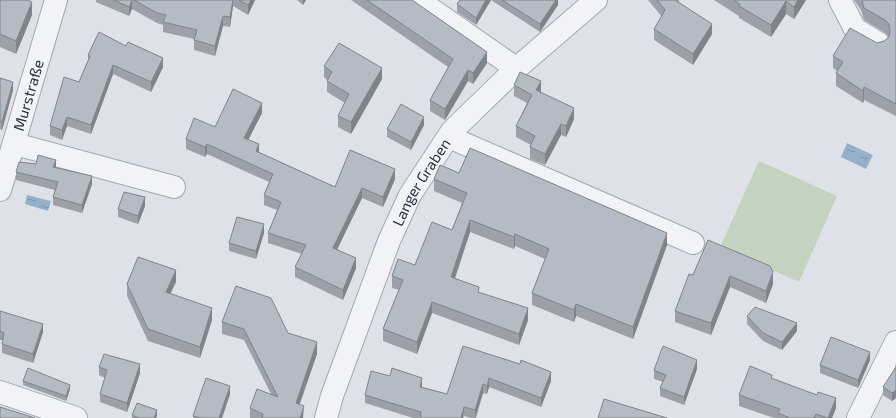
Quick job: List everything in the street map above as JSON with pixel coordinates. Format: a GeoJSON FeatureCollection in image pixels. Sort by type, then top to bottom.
{"type":"FeatureCollection","features":[{"type":"Feature","properties":{"kind":"street","name":"Murstraße"},"geometry":{"type":"LineString","coordinates":[[0,190],[15,144],[56,0]]}},
{"type":"Feature","properties":{"kind":"street"},"geometry":{"type":"LineString","coordinates":[[418,0],[517,69]]}},
{"type":"Feature","properties":{"kind":"street","name":"Langer Graben"},"geometry":{"type":"LineString","coordinates":[[326,418],[332,396],[389,241],[410,195],[454,129],[517,69],[596,0]]}},
{"type":"Feature","properties":{"kind":"street"},"geometry":{"type":"LineString","coordinates":[[840,0],[855,29],[878,43]]}},
{"type":"Feature","properties":{"kind":"street"},"geometry":{"type":"LineString","coordinates":[[448,137],[693,243]]}},
{"type":"Feature","properties":{"kind":"street"},"geometry":{"type":"LineString","coordinates":[[15,144],[174,187]]}},
{"type":"Feature","properties":{"kind":"street"},"geometry":{"type":"LineString","coordinates":[[858,418],[896,342]]}},
{"type":"Feature","properties":{"kind":"street"},"geometry":{"type":"LineString","coordinates":[[0,392],[76,418]]}},
{"type":"Feature","properties":{"kind":"green space"},"geometry":{"type":"Polygon","coordinates":[[[759,161],[837,196],[799,282],[720,247],[759,161]]]}},
{"type":"Feature","properties":{"kind":"water"},"geometry":{"type":"Polygon","coordinates":[[[847,143],[873,155],[866,169],[841,157],[847,143]]]}},
{"type":"Feature","properties":{"kind":"water"},"geometry":{"type":"Polygon","coordinates":[[[27,195],[51,201],[48,211],[25,204],[27,195]]]}},
{"type":"Feature","properties":{"kind":"building"},"geometry":{"type":"Polygon","coordinates":[[[0,0],[28,0],[32,2],[16,41],[0,34],[0,0]]]}},
{"type":"Feature","properties":{"kind":"building"},"geometry":{"type":"Polygon","coordinates":[[[114,0],[132,0],[129,7],[114,0]]]}},
{"type":"Feature","properties":{"kind":"building"},"geometry":{"type":"Polygon","coordinates":[[[134,0],[233,0],[230,17],[223,16],[215,46],[194,40],[197,30],[163,22],[166,15],[157,13],[134,0]]]}},
{"type":"Feature","properties":{"kind":"building"},"geometry":{"type":"Polygon","coordinates":[[[239,0],[251,0],[248,5],[239,0]]]}},
{"type":"Feature","properties":{"kind":"building"},"geometry":{"type":"Polygon","coordinates":[[[367,0],[412,0],[487,52],[473,73],[468,70],[445,109],[430,100],[453,59],[367,0]]]}},
{"type":"Feature","properties":{"kind":"building"},"geometry":{"type":"Polygon","coordinates":[[[460,0],[486,0],[476,18],[457,4],[460,0]]]}},
{"type":"Feature","properties":{"kind":"building"},"geometry":{"type":"Polygon","coordinates":[[[502,0],[556,0],[540,24],[502,0]]]}},
{"type":"Feature","properties":{"kind":"building"},"geometry":{"type":"Polygon","coordinates":[[[657,0],[675,0],[712,24],[693,54],[654,29],[665,10],[657,0]]]}},
{"type":"Feature","properties":{"kind":"building"},"geometry":{"type":"Polygon","coordinates":[[[734,0],[798,0],[794,7],[786,1],[771,25],[739,6],[740,4],[734,0]]]}},
{"type":"Feature","properties":{"kind":"building"},"geometry":{"type":"Polygon","coordinates":[[[862,0],[896,0],[896,104],[864,87],[863,91],[836,73],[843,62],[833,56],[850,28],[877,43],[884,41],[889,37],[889,24],[885,20],[864,8],[862,0]]]}},
{"type":"Feature","properties":{"kind":"building"},"geometry":{"type":"Polygon","coordinates":[[[99,32],[126,46],[128,42],[163,58],[151,82],[113,65],[91,125],[67,117],[62,130],[50,126],[64,77],[79,82],[90,56],[88,55],[99,32]]]}},
{"type":"Feature","properties":{"kind":"building"},"geometry":{"type":"Polygon","coordinates":[[[339,43],[382,68],[351,122],[338,116],[349,94],[327,81],[332,72],[324,66],[339,43]]]}},
{"type":"Feature","properties":{"kind":"building"},"geometry":{"type":"Polygon","coordinates":[[[520,72],[541,81],[536,90],[574,108],[566,126],[561,124],[545,154],[530,147],[535,136],[516,126],[532,95],[514,85],[520,72]]]}},
{"type":"Feature","properties":{"kind":"building"},"geometry":{"type":"Polygon","coordinates":[[[0,78],[13,82],[2,122],[0,121],[0,78]]]}},
{"type":"Feature","properties":{"kind":"building"},"geometry":{"type":"Polygon","coordinates":[[[233,89],[262,103],[244,138],[259,144],[256,151],[335,187],[350,150],[395,169],[383,197],[362,188],[333,248],[356,258],[343,290],[295,267],[306,245],[268,233],[281,202],[264,195],[273,174],[207,144],[205,147],[186,139],[194,118],[215,127],[233,89]]]}},
{"type":"Feature","properties":{"kind":"building"},"geometry":{"type":"Polygon","coordinates":[[[401,104],[424,117],[411,142],[387,129],[401,104]]]}},
{"type":"Feature","properties":{"kind":"building"},"geometry":{"type":"Polygon","coordinates":[[[470,148],[667,233],[633,327],[576,304],[574,310],[532,293],[549,249],[515,234],[514,237],[470,220],[451,277],[479,287],[478,292],[528,308],[519,334],[432,302],[417,342],[383,329],[403,280],[392,276],[398,259],[415,265],[432,222],[452,230],[467,193],[434,179],[440,165],[459,173],[470,148]]]}},
{"type":"Feature","properties":{"kind":"building"},"geometry":{"type":"Polygon","coordinates":[[[38,155],[56,160],[53,167],[92,176],[82,205],[53,197],[58,182],[16,172],[19,162],[36,164],[38,155]]]}},
{"type":"Feature","properties":{"kind":"building"},"geometry":{"type":"Polygon","coordinates":[[[124,192],[145,197],[138,216],[118,209],[124,192]]]}},
{"type":"Feature","properties":{"kind":"building"},"geometry":{"type":"Polygon","coordinates":[[[237,217],[264,224],[256,251],[229,243],[237,217]]]}},
{"type":"Feature","properties":{"kind":"building"},"geometry":{"type":"Polygon","coordinates":[[[708,240],[770,266],[773,272],[766,291],[730,276],[711,323],[675,311],[689,274],[693,275],[708,240]]]}},
{"type":"Feature","properties":{"kind":"building"},"geometry":{"type":"Polygon","coordinates":[[[138,257],[176,270],[166,292],[212,308],[200,347],[148,329],[127,284],[138,257]]]}},
{"type":"Feature","properties":{"kind":"building"},"geometry":{"type":"Polygon","coordinates":[[[236,286],[271,298],[288,333],[317,342],[296,403],[304,406],[300,418],[262,418],[263,414],[250,408],[257,389],[278,397],[244,329],[222,322],[236,286]]]}},
{"type":"Feature","properties":{"kind":"building"},"geometry":{"type":"Polygon","coordinates":[[[755,307],[797,323],[782,342],[763,333],[747,316],[755,307]]]}},
{"type":"Feature","properties":{"kind":"building"},"geometry":{"type":"Polygon","coordinates":[[[0,311],[43,324],[33,354],[2,344],[4,333],[0,331],[0,311]]]}},
{"type":"Feature","properties":{"kind":"building"},"geometry":{"type":"Polygon","coordinates":[[[831,337],[870,352],[858,380],[820,365],[831,337]]]}},
{"type":"Feature","properties":{"kind":"building"},"geometry":{"type":"Polygon","coordinates":[[[463,346],[520,364],[521,360],[551,372],[541,398],[489,378],[487,386],[483,384],[475,410],[464,407],[461,418],[421,418],[421,412],[365,395],[371,371],[390,376],[392,368],[422,378],[420,387],[447,394],[463,346]]]}},
{"type":"Feature","properties":{"kind":"building"},"geometry":{"type":"Polygon","coordinates":[[[663,346],[697,360],[684,397],[660,388],[666,375],[654,370],[663,346]]]}},
{"type":"Feature","properties":{"kind":"building"},"geometry":{"type":"Polygon","coordinates":[[[104,354],[140,364],[127,403],[100,394],[107,370],[99,367],[104,354]]]}},
{"type":"Feature","properties":{"kind":"building"},"geometry":{"type":"Polygon","coordinates":[[[750,366],[772,375],[771,378],[817,395],[818,392],[836,398],[828,418],[816,414],[814,418],[790,418],[778,413],[780,409],[739,395],[750,366]]]}},
{"type":"Feature","properties":{"kind":"building"},"geometry":{"type":"Polygon","coordinates":[[[896,367],[896,390],[892,393],[883,387],[896,367]]]}},
{"type":"Feature","properties":{"kind":"building"},"geometry":{"type":"Polygon","coordinates":[[[28,368],[70,385],[66,396],[23,381],[28,368]]]}},
{"type":"Feature","properties":{"kind":"building"},"geometry":{"type":"Polygon","coordinates":[[[206,378],[230,386],[219,418],[201,418],[193,416],[206,378]]]}},
{"type":"Feature","properties":{"kind":"building"},"geometry":{"type":"Polygon","coordinates":[[[604,399],[667,418],[598,418],[604,399]]]}},
{"type":"Feature","properties":{"kind":"building"},"geometry":{"type":"Polygon","coordinates":[[[137,403],[157,410],[154,418],[139,418],[132,415],[137,403]]]}},
{"type":"Feature","properties":{"kind":"building"},"geometry":{"type":"Polygon","coordinates":[[[0,407],[35,418],[0,418],[0,407]]]}}]}
